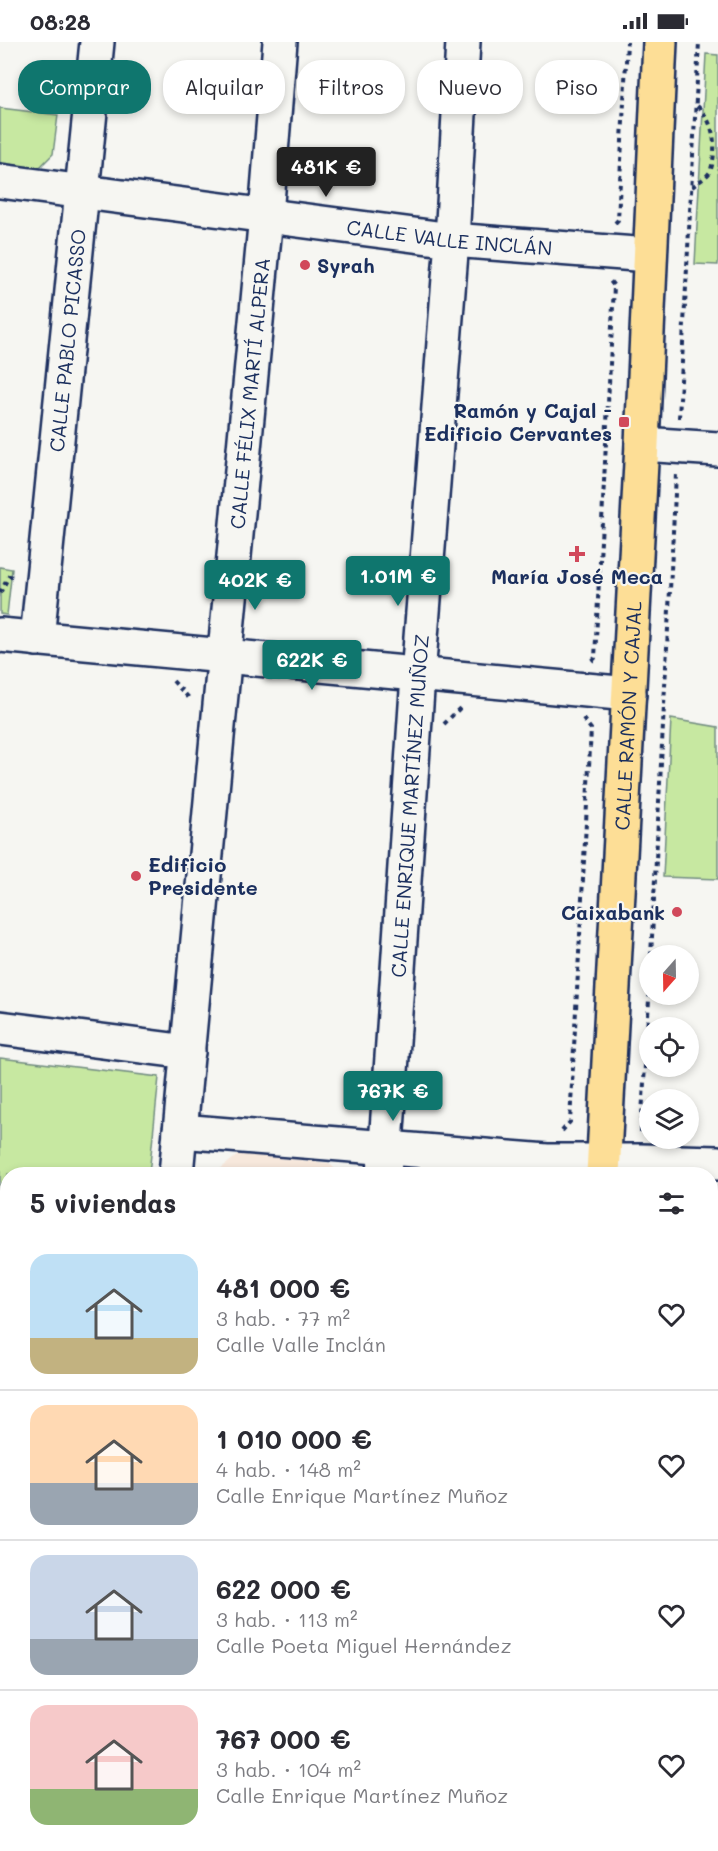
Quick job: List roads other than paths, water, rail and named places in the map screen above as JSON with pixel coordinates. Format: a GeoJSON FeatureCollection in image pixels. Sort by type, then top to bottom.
{"type":"FeatureCollection","features":[{"type":"Feature","properties":{"kind":"main road","name":"CALLE RAMÓN Y CAJAL"},"geometry":{"type":"LineString","coordinates":[[604,1167],[642,444],[660,42]]}},
{"type":"Feature","properties":{"kind":"street","name":"CALLE PABLO PICASSO"},"geometry":{"type":"LineString","coordinates":[[37,639],[97,42]]}},
{"type":"Feature","properties":{"kind":"street","name":"CALLE FÉLIX MARTÍ ALPERA"},"geometry":{"type":"LineString","coordinates":[[177,1167],[266,215],[280,42]]}},
{"type":"Feature","properties":{"kind":"street","name":"CALLE ENRIQUE MARTÍNEZ MUÑOZ"},"geometry":{"type":"LineString","coordinates":[[385,1161],[418,676],[452,240],[463,42]]}},
{"type":"Feature","properties":{"kind":"street","name":"CALLE VALLE INCLÁN"},"geometry":{"type":"LineString","coordinates":[[0,181],[452,240],[649,255]]}},
{"type":"Feature","properties":{"kind":"street"},"geometry":{"type":"LineString","coordinates":[[642,444],[718,449]]}},
{"type":"Feature","properties":{"kind":"street"},"geometry":{"type":"LineString","coordinates":[[0,635],[575,691],[629,694]]}},
{"type":"Feature","properties":{"kind":"street"},"geometry":{"type":"LineString","coordinates":[[0,1028],[188,1052]]}},
{"type":"Feature","properties":{"kind":"street"},"geometry":{"type":"LineString","coordinates":[[180,1131],[385,1161],[547,1161],[596,1167]]}},
{"type":"Feature","properties":{"kind":"street"},"geometry":{"type":"LineString","coordinates":[[609,1167],[640,1161],[718,1163]]}},
{"type":"Feature","properties":{"kind":"place","name":"Syrah"},"geometry":{"type":"Point","coordinates":[305,265]}},
{"type":"Feature","properties":{"kind":"place","name":"Ramón y Cajal - Edificio Cervantes"},"geometry":{"type":"Point","coordinates":[624,422]}},
{"type":"Feature","properties":{"kind":"place","name":"María José Meca"},"geometry":{"type":"Point","coordinates":[577,554]}},
{"type":"Feature","properties":{"kind":"place","name":"Edificio Presidente"},"geometry":{"type":"Point","coordinates":[136,876]}},
{"type":"Feature","properties":{"kind":"place","name":"Caixabank"},"geometry":{"type":"Point","coordinates":[677,912]}}]}
